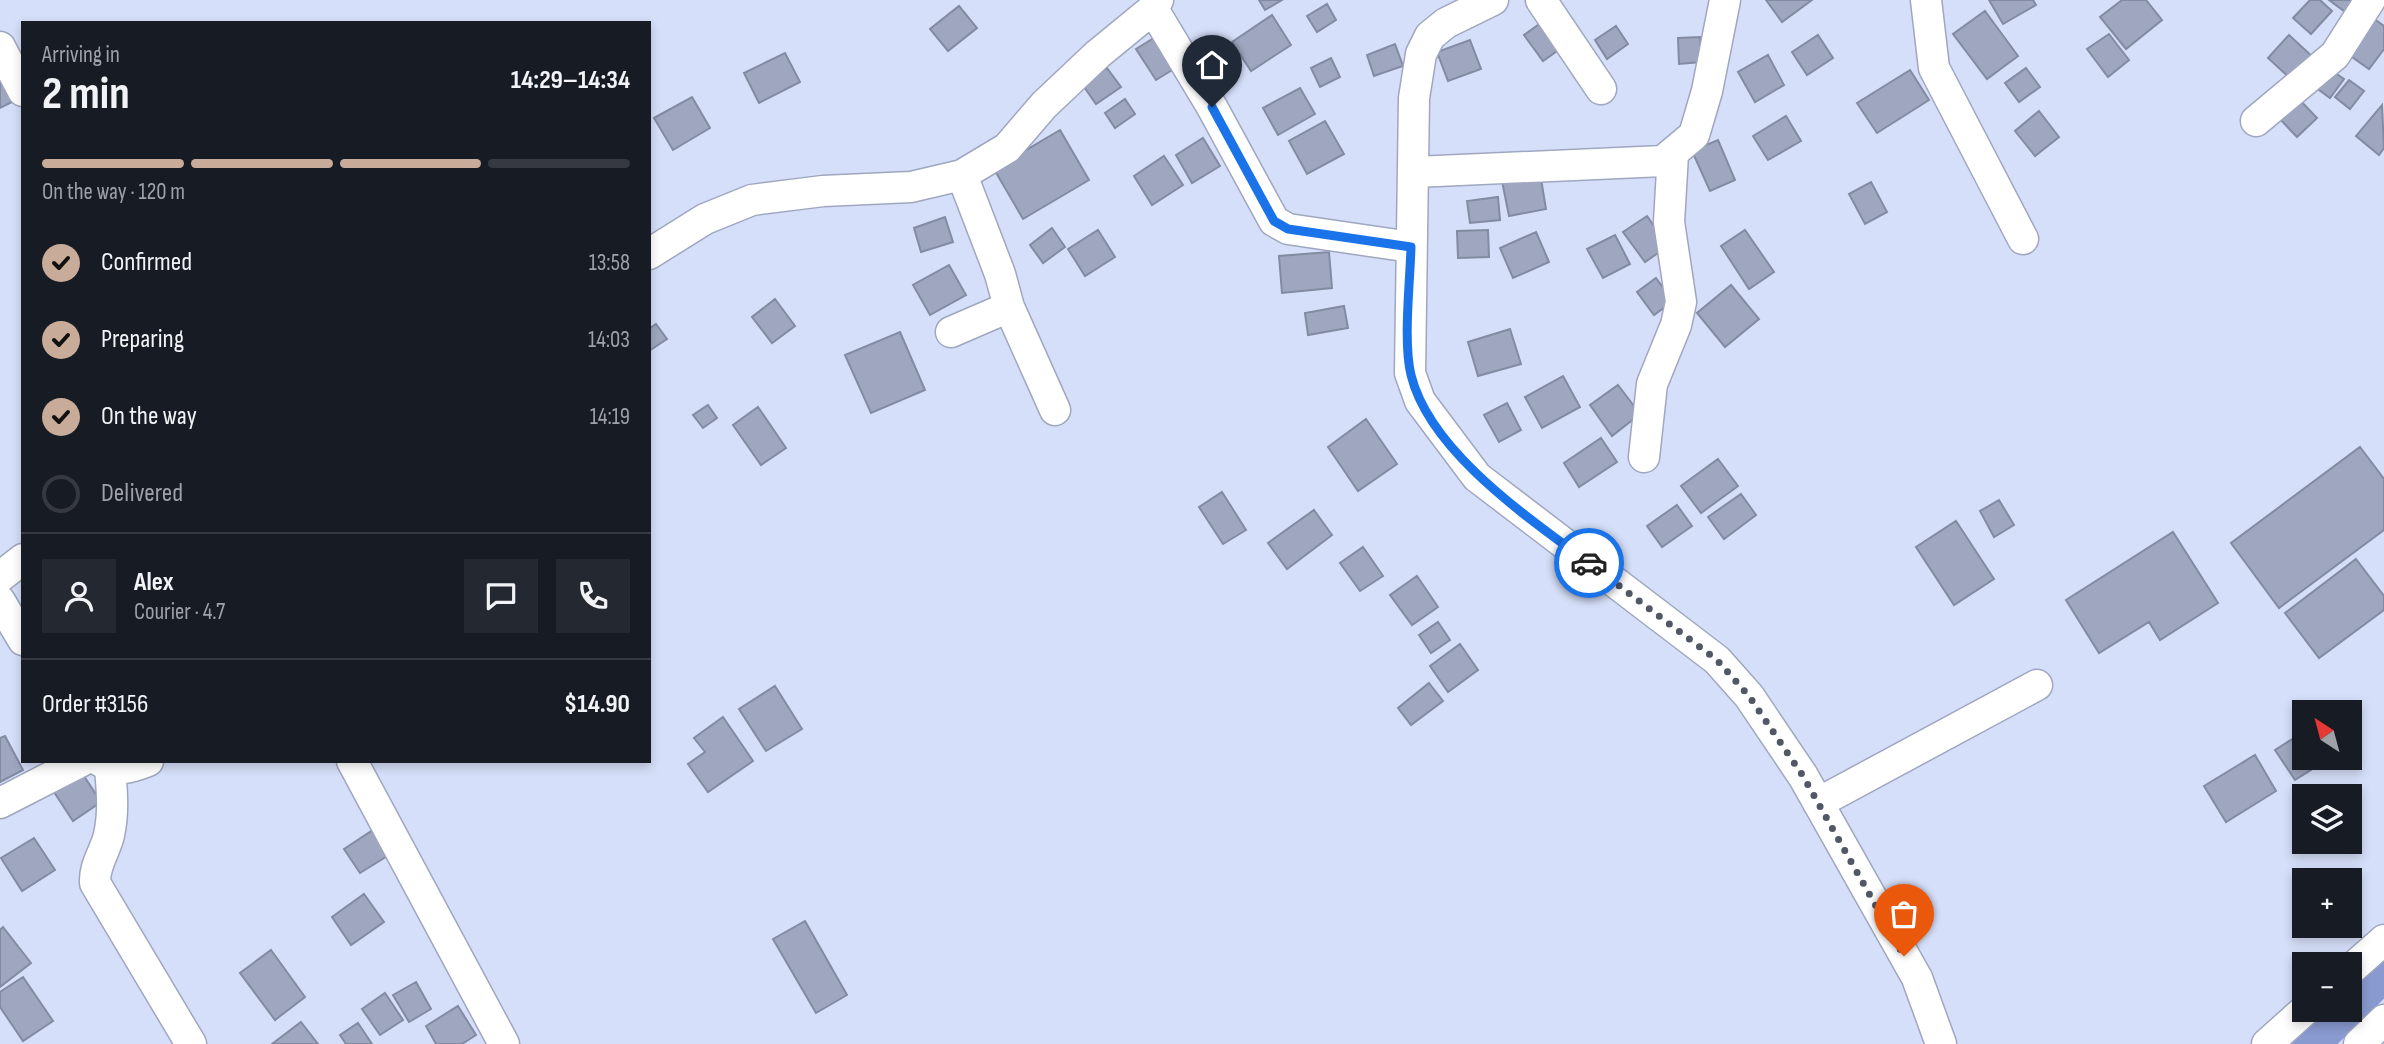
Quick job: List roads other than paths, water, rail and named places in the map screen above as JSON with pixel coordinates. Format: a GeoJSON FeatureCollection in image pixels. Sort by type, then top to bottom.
{"type":"FeatureCollection","features":[{"type":"Feature","properties":{"kind":"street"},"geometry":{"type":"LineString","coordinates":[[1493,0],[1446,23],[1430,36],[1421,54],[1414,98],[1410,373],[1420,401],[1477,477],[1717,660],[1749,696],[1818,803],[1917,978],[1941,1044]]}},
{"type":"Feature","properties":{"kind":"street"},"geometry":{"type":"LineString","coordinates":[[1542,0],[1601,89]]}},
{"type":"Feature","properties":{"kind":"street"},"geometry":{"type":"LineString","coordinates":[[1415,172],[1663,161],[1694,135],[1707,91],[1725,0]]}},
{"type":"Feature","properties":{"kind":"street"},"geometry":{"type":"LineString","coordinates":[[1926,0],[1934,68],[2023,239]]}},
{"type":"Feature","properties":{"kind":"street"},"geometry":{"type":"LineString","coordinates":[[2256,121],[2335,55],[2370,0]]}},
{"type":"Feature","properties":{"kind":"street"},"geometry":{"type":"LineString","coordinates":[[651,253],[705,219],[752,200],[824,191],[911,187],[962,175],[1007,148],[1044,105],[1155,5],[1274,221],[1288,229],[1411,247]]}},
{"type":"Feature","properties":{"kind":"street"},"geometry":{"type":"LineString","coordinates":[[0,47],[21,87]]}},
{"type":"Feature","properties":{"kind":"street"},"geometry":{"type":"LineString","coordinates":[[1644,457],[1652,384],[1676,325],[1681,302],[1670,222],[1673,154]]}},
{"type":"Feature","properties":{"kind":"street"},"geometry":{"type":"LineString","coordinates":[[962,175],[1000,274],[1009,307],[1055,410]]}},
{"type":"Feature","properties":{"kind":"street"},"geometry":{"type":"LineString","coordinates":[[951,332],[1009,307]]}},
{"type":"Feature","properties":{"kind":"street"},"geometry":{"type":"LineString","coordinates":[[0,577],[21,561]]}},
{"type":"Feature","properties":{"kind":"street"},"geometry":{"type":"LineString","coordinates":[[10,608],[21,635]]}},
{"type":"Feature","properties":{"kind":"street"},"geometry":{"type":"LineString","coordinates":[[1818,803],[2037,685]]}},
{"type":"Feature","properties":{"kind":"street"},"geometry":{"type":"LineString","coordinates":[[0,803],[97,763],[126,769],[142,763]]}},
{"type":"Feature","properties":{"kind":"street"},"geometry":{"type":"LineString","coordinates":[[97,763],[113,805],[108,838],[95,873],[95,883],[191,1044]]}},
{"type":"Feature","properties":{"kind":"street"},"geometry":{"type":"LineString","coordinates":[[353,763],[504,1044]]}},
{"type":"Feature","properties":{"kind":"street"},"geometry":{"type":"LineString","coordinates":[[2362,959],[2384,940]]}},
{"type":"Feature","properties":{"kind":"street"},"geometry":{"type":"LineString","coordinates":[[2359,1044],[2384,1020]]}},
{"type":"Feature","properties":{"kind":"street"},"geometry":{"type":"LineString","coordinates":[[2266,1044],[2292,1021]]}},
{"type":"Feature","properties":{"kind":"waterway"},"geometry":{"type":"LineString","coordinates":[[2362,994],[2384,973]]}},
{"type":"Feature","properties":{"kind":"waterway"},"geometry":{"type":"LineString","coordinates":[[2311,1044],[2334,1022]]}}]}
